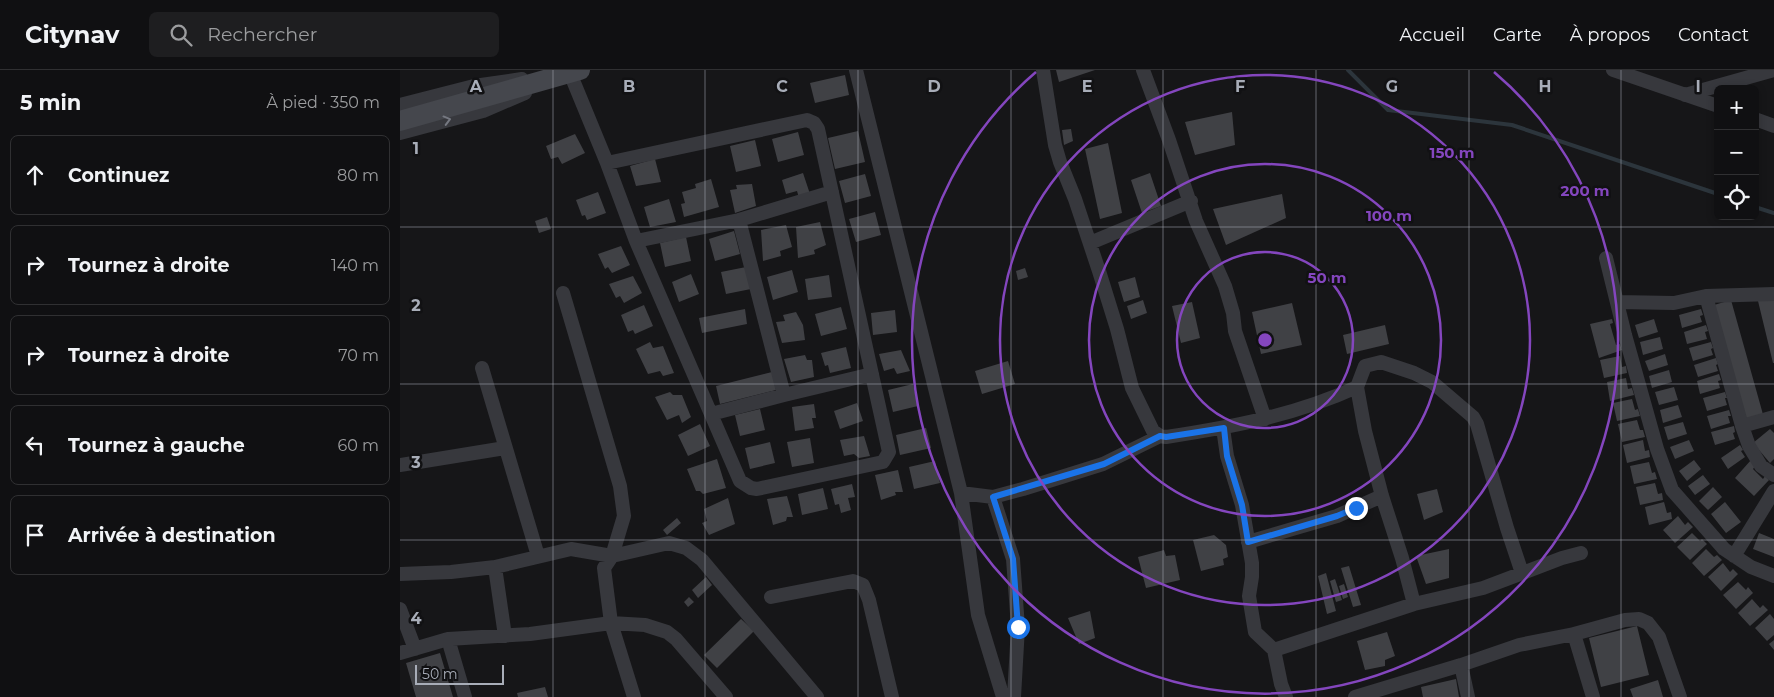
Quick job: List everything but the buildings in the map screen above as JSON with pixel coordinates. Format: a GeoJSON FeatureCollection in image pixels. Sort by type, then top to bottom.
{"type":"FeatureCollection","features":[{"type":"Feature","properties":{"kind":"street"},"geometry":{"type":"LineString","coordinates":[[856,70],[961,493],[978,615],[1003,697]]}},
{"type":"Feature","properties":{"kind":"street"},"geometry":{"type":"LineString","coordinates":[[1043,70],[1055,145],[1090,243],[1117,329],[1132,388],[1150,426],[1160,436],[1166,437],[1224,428],[1265,419],[1327,401],[1357,387]]}},
{"type":"Feature","properties":{"kind":"street"},"geometry":{"type":"LineString","coordinates":[[1143,70],[1191,202],[1196,221],[1224,286],[1233,313],[1235,331],[1265,419]]}},
{"type":"Feature","properties":{"kind":"street"},"geometry":{"type":"LineString","coordinates":[[1613,70],[1714,105]]}},
{"type":"Feature","properties":{"kind":"street"},"geometry":{"type":"LineString","coordinates":[[1685,95],[1774,70]]}},
{"type":"Feature","properties":{"kind":"street"},"geometry":{"type":"LineString","coordinates":[[400,105],[474,86],[569,73]]}},
{"type":"Feature","properties":{"kind":"street"},"geometry":{"type":"LineString","coordinates":[[400,121],[569,73]]}},
{"type":"Feature","properties":{"kind":"street"},"geometry":{"type":"LineString","coordinates":[[400,133],[483,111],[569,73]]}},
{"type":"Feature","properties":{"kind":"street"},"geometry":{"type":"LineString","coordinates":[[569,73],[607,163],[636,241],[740,481],[751,488],[757,488],[883,462],[889,452],[818,129],[814,123],[807,120],[607,163]]}},
{"type":"Feature","properties":{"kind":"street"},"geometry":{"type":"LineString","coordinates":[[1759,120],[1774,126]]}},
{"type":"Feature","properties":{"kind":"street"},"geometry":{"type":"LineString","coordinates":[[636,241],[739,220],[832,192]]}},
{"type":"Feature","properties":{"kind":"street"},"geometry":{"type":"LineString","coordinates":[[1090,243],[1191,202]]}},
{"type":"Feature","properties":{"kind":"street"},"geometry":{"type":"LineString","coordinates":[[739,220],[784,394]]}},
{"type":"Feature","properties":{"kind":"street"},"geometry":{"type":"LineString","coordinates":[[1606,258],[1658,449],[1672,490],[1724,549],[1751,567],[1774,576]]}},
{"type":"Feature","properties":{"kind":"street"},"geometry":{"type":"LineString","coordinates":[[563,293],[620,486],[624,516],[612,556],[604,568],[610,623],[634,697]]}},
{"type":"Feature","properties":{"kind":"street"},"geometry":{"type":"LineString","coordinates":[[1617,302],[1674,304],[1706,296],[1774,294]]}},
{"type":"Feature","properties":{"kind":"street"},"geometry":{"type":"LineString","coordinates":[[1706,296],[1749,446],[1761,466],[1774,475]]}},
{"type":"Feature","properties":{"kind":"street"},"geometry":{"type":"LineString","coordinates":[[1414,604],[1365,431],[1357,387],[1365,366],[1381,362],[1414,373],[1432,382],[1473,417],[1478,424],[1507,528],[1522,573]]}},
{"type":"Feature","properties":{"kind":"street"},"geometry":{"type":"LineString","coordinates":[[482,368],[538,556]]}},
{"type":"Feature","properties":{"kind":"street"},"geometry":{"type":"LineString","coordinates":[[711,414],[784,394],[872,374]]}},
{"type":"Feature","properties":{"kind":"street"},"geometry":{"type":"LineString","coordinates":[[1742,426],[1774,417]]}},
{"type":"Feature","properties":{"kind":"street"},"geometry":{"type":"LineString","coordinates":[[1224,428],[1227,456],[1242,505],[1252,563],[1249,596],[1255,632],[1274,650],[1281,684],[1286,697]]}},
{"type":"Feature","properties":{"kind":"street"},"geometry":{"type":"LineString","coordinates":[[961,493],[993,497],[1104,464],[1160,436]]}},
{"type":"Feature","properties":{"kind":"street"},"geometry":{"type":"LineString","coordinates":[[400,464],[505,448]]}},
{"type":"Feature","properties":{"kind":"street"},"geometry":{"type":"LineString","coordinates":[[1734,556],[1774,491]]}},
{"type":"Feature","properties":{"kind":"street"},"geometry":{"type":"LineString","coordinates":[[1248,542],[1337,516],[1382,496]]}},
{"type":"Feature","properties":{"kind":"street"},"geometry":{"type":"LineString","coordinates":[[993,497],[1013,559],[1018,627],[1014,697]]}},
{"type":"Feature","properties":{"kind":"street"},"geometry":{"type":"LineString","coordinates":[[400,574],[451,572],[496,567],[571,550],[612,556],[669,543],[686,548],[702,560],[817,697]]}},
{"type":"Feature","properties":{"kind":"street"},"geometry":{"type":"LineString","coordinates":[[1274,650],[1414,604],[1464,591],[1484,588],[1581,553]]}},
{"type":"Feature","properties":{"kind":"street"},"geometry":{"type":"LineString","coordinates":[[496,567],[505,636]]}},
{"type":"Feature","properties":{"kind":"street"},"geometry":{"type":"LineString","coordinates":[[771,597],[853,581],[863,585],[869,600],[892,697]]}},
{"type":"Feature","properties":{"kind":"street"},"geometry":{"type":"LineString","coordinates":[[400,609],[415,649]]}},
{"type":"Feature","properties":{"kind":"street"},"geometry":{"type":"LineString","coordinates":[[1355,697],[1461,665],[1519,645],[1574,634],[1625,620],[1639,619],[1648,623],[1660,637],[1680,697]]}},
{"type":"Feature","properties":{"kind":"street"},"geometry":{"type":"LineString","coordinates":[[400,653],[448,639],[505,636],[610,623],[645,625],[667,632],[676,639],[726,697]]}},
{"type":"Feature","properties":{"kind":"street"},"geometry":{"type":"LineString","coordinates":[[1574,634],[1593,697]]}},
{"type":"Feature","properties":{"kind":"street"},"geometry":{"type":"LineString","coordinates":[[448,639],[465,697]]}},
{"type":"Feature","properties":{"kind":"street"},"geometry":{"type":"LineString","coordinates":[[1461,665],[1468,697]]}},
{"type":"Feature","properties":{"kind":"waterway"},"geometry":{"type":"LineString","coordinates":[[1348,70],[1388,110],[1512,125],[1714,193]]}},
{"type":"Feature","properties":{"kind":"waterway"},"geometry":{"type":"LineString","coordinates":[[1759,208],[1774,213]]}},
{"type":"Feature","properties":{"kind":"route"},"geometry":{"type":"LineString","coordinates":[[1018,627],[1013,559],[993,497],[1104,464],[1160,436],[1166,437],[1224,428],[1227,456],[1242,505],[1248,542],[1337,516],[1356,508]]}}]}
